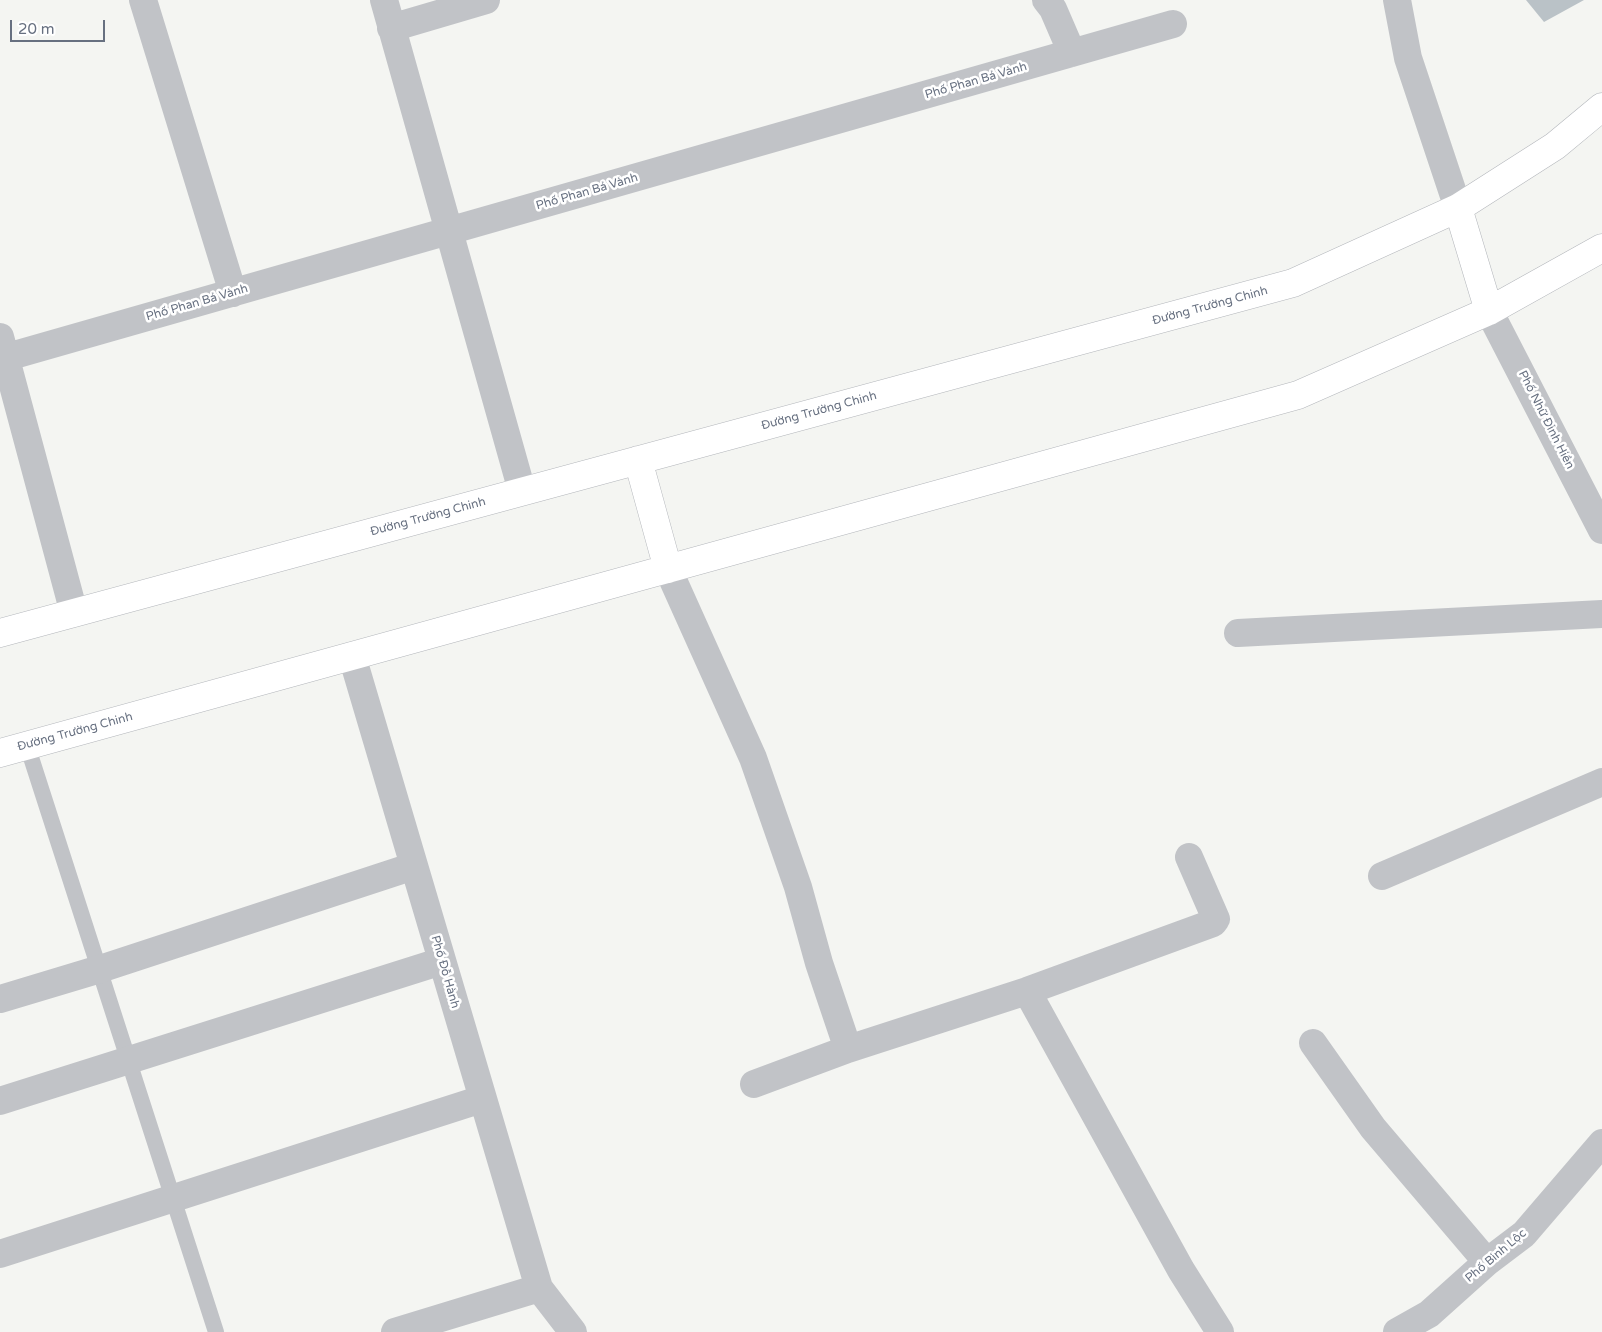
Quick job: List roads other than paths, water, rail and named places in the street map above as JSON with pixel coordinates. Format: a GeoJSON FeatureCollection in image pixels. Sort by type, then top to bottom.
{"type":"FeatureCollection","features":[{"type":"Feature","properties":{"kind":"main road","name":"Đường Trường Chinh"},"geometry":{"type":"LineString","coordinates":[[0,633],[1293,283],[1458,208],[1555,146],[1602,107]]}},
{"type":"Feature","properties":{"kind":"main road"},"geometry":{"type":"LineString","coordinates":[[1458,208],[1489,311]]}},
{"type":"Feature","properties":{"kind":"main road","name":"Đường Trường Chinh"},"geometry":{"type":"LineString","coordinates":[[0,753],[1298,395],[1489,311],[1602,248]]}},
{"type":"Feature","properties":{"kind":"main road"},"geometry":{"type":"LineString","coordinates":[[638,460],[668,569]]}},
{"type":"Feature","properties":{"kind":"street"},"geometry":{"type":"LineString","coordinates":[[143,0],[233,293]]}},
{"type":"Feature","properties":{"kind":"street"},"geometry":{"type":"LineString","coordinates":[[384,0],[522,491]]}},
{"type":"Feature","properties":{"kind":"street"},"geometry":{"type":"LineString","coordinates":[[392,28],[486,0]]}},
{"type":"Feature","properties":{"kind":"street"},"geometry":{"type":"LineString","coordinates":[[1046,0],[1053,9],[1072,53]]}},
{"type":"Feature","properties":{"kind":"street"},"geometry":{"type":"LineString","coordinates":[[1397,0],[1408,58],[1458,208]]}},
{"type":"Feature","properties":{"kind":"street","name":"Phố Phan Bá Vành"},"geometry":{"type":"LineString","coordinates":[[2,351],[233,293],[1173,24]]}},
{"type":"Feature","properties":{"kind":"street","name":"Phố Nhữ Đình Hiền"},"geometry":{"type":"LineString","coordinates":[[1489,311],[1602,530]]}},
{"type":"Feature","properties":{"kind":"street"},"geometry":{"type":"LineString","coordinates":[[2,351],[74,613]]}},
{"type":"Feature","properties":{"kind":"street"},"geometry":{"type":"LineString","coordinates":[[668,569],[753,758],[798,887],[819,963],[848,1049]]}},
{"type":"Feature","properties":{"kind":"street"},"geometry":{"type":"LineString","coordinates":[[1238,633],[1602,614]]}},
{"type":"Feature","properties":{"kind":"street","name":"Phố Đỗ Hành"},"geometry":{"type":"LineString","coordinates":[[352,656],[538,1288]]}},
{"type":"Feature","properties":{"kind":"street"},"geometry":{"type":"LineString","coordinates":[[1382,876],[1602,782]]}},
{"type":"Feature","properties":{"kind":"street"},"geometry":{"type":"LineString","coordinates":[[754,1084],[848,1049],[1027,991],[1215,922],[1216,919],[1189,857]]}},
{"type":"Feature","properties":{"kind":"street"},"geometry":{"type":"LineString","coordinates":[[0,999],[100,969],[414,866]]}},
{"type":"Feature","properties":{"kind":"street"},"geometry":{"type":"LineString","coordinates":[[0,1101],[442,961]]}},
{"type":"Feature","properties":{"kind":"street"},"geometry":{"type":"LineString","coordinates":[[1027,991],[1181,1270],[1220,1332]]}},
{"type":"Feature","properties":{"kind":"street"},"geometry":{"type":"LineString","coordinates":[[1313,1043],[1373,1128],[1487,1262]]}},
{"type":"Feature","properties":{"kind":"street"},"geometry":{"type":"LineString","coordinates":[[0,1254],[173,1200],[482,1099]]}},
{"type":"Feature","properties":{"kind":"street","name":"Phố Bình Lộc"},"geometry":{"type":"LineString","coordinates":[[1397,1332],[1429,1314],[1487,1262],[1524,1234],[1602,1143]]}},
{"type":"Feature","properties":{"kind":"street"},"geometry":{"type":"LineString","coordinates":[[395,1332],[538,1288],[573,1332]]}},
{"type":"Feature","properties":{"kind":"lane"},"geometry":{"type":"LineString","coordinates":[[28,745],[216,1332]]}}]}
